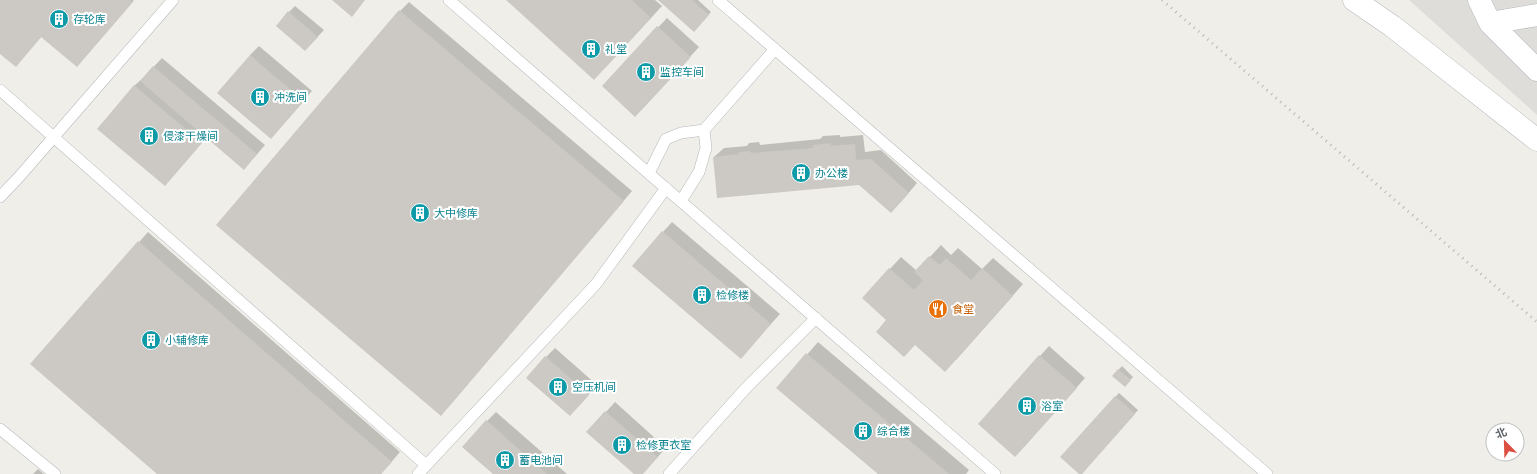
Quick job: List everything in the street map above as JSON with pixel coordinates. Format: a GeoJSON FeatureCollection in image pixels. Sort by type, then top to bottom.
{"type":"FeatureCollection","features":[{"type":"Feature","properties":{"kind":"street"},"geometry":{"type":"LineString","coordinates":[[1354,0],[1392,26],[1537,140]]}},
{"type":"Feature","properties":{"kind":"street"},"geometry":{"type":"LineString","coordinates":[[1479,0],[1490,23],[1537,70]]}},
{"type":"Feature","properties":{"kind":"street"},"geometry":{"type":"LineString","coordinates":[[1490,23],[1537,15]]}},
{"type":"Feature","properties":{"kind":"lane"},"geometry":{"type":"LineString","coordinates":[[0,197],[173,0]]}},
{"type":"Feature","properties":{"kind":"lane"},"geometry":{"type":"LineString","coordinates":[[450,0],[995,474]]}},
{"type":"Feature","properties":{"kind":"lane"},"geometry":{"type":"LineString","coordinates":[[718,0],[1267,474]]}},
{"type":"Feature","properties":{"kind":"lane"},"geometry":{"type":"LineString","coordinates":[[649,173],[666,139],[681,133],[704,130],[775,49]]}},
{"type":"Feature","properties":{"kind":"lane"},"geometry":{"type":"LineString","coordinates":[[0,90],[426,465]]}},
{"type":"Feature","properties":{"kind":"lane"},"geometry":{"type":"LineString","coordinates":[[681,201],[699,172],[706,148],[704,130]]}},
{"type":"Feature","properties":{"kind":"lane"},"geometry":{"type":"LineString","coordinates":[[418,474],[596,284],[666,188]]}},
{"type":"Feature","properties":{"kind":"lane"},"geometry":{"type":"LineString","coordinates":[[675,472],[746,388],[816,318]]}},
{"type":"Feature","properties":{"kind":"lane"},"geometry":{"type":"LineString","coordinates":[[0,429],[55,474]]}},
{"type":"Feature","properties":{"kind":"shaded area"},"geometry":{"type":"Polygon","coordinates":[[[1409,0],[1537,0],[1537,115],[1409,0]]]}},
{"type":"Feature","properties":{"kind":"building","name":"存轮库"},"geometry":{"type":"Polygon","coordinates":[[[0,0],[130,0],[133,2],[77,67],[41,37],[16,67],[0,54],[0,0]]]}},
{"type":"Feature","properties":{"kind":"building"},"geometry":{"type":"Polygon","coordinates":[[[332,0],[365,0],[352,17],[332,0]]]}},
{"type":"Feature","properties":{"kind":"building","name":"礼堂"},"geometry":{"type":"Polygon","coordinates":[[[506,0],[632,0],[651,18],[594,80],[506,0]]]}},
{"type":"Feature","properties":{"kind":"building"},"geometry":{"type":"Polygon","coordinates":[[[658,0],[692,0],[709,15],[694,32],[658,0]]]}},
{"type":"Feature","properties":{"kind":"building","name":"大中修库"},"geometry":{"type":"Polygon","coordinates":[[[399,10],[624,201],[441,416],[216,225],[399,10]]]}},
{"type":"Feature","properties":{"kind":"building"},"geometry":{"type":"Polygon","coordinates":[[[288,11],[318,37],[305,51],[276,26],[288,11]]]}},
{"type":"Feature","properties":{"kind":"building","name":"监控车间"},"geometry":{"type":"Polygon","coordinates":[[[657,26],[691,57],[635,117],[602,86],[657,26]]]}},
{"type":"Feature","properties":{"kind":"building","name":"冲洗间"},"geometry":{"type":"Polygon","coordinates":[[[250,55],[304,101],[271,139],[217,93],[250,55]]]}},
{"type":"Feature","properties":{"kind":"building"},"geometry":{"type":"Polygon","coordinates":[[[153,66],[257,154],[244,170],[140,81],[153,66]]]}},
{"type":"Feature","properties":{"kind":"building","name":"侵漆干燥间"},"geometry":{"type":"Polygon","coordinates":[[[134,85],[202,143],[165,186],[97,129],[134,85]]]}},
{"type":"Feature","properties":{"kind":"building","name":"办公楼"},"geometry":{"type":"Polygon","coordinates":[[[831,143],[831,146],[855,144],[856,160],[871,159],[909,193],[891,213],[859,185],[717,198],[713,157],[739,154],[739,152],[750,151],[751,153],[813,148],[813,145],[831,143]]]}},
{"type":"Feature","properties":{"kind":"building","name":"检修楼"},"geometry":{"type":"Polygon","coordinates":[[[662,231],[771,324],[741,359],[632,266],[662,231]]]}},
{"type":"Feature","properties":{"kind":"building","name":"小辅修库"},"geometry":{"type":"Polygon","coordinates":[[[138,241],[392,462],[381,474],[157,474],[30,364],[138,241]]]}},
{"type":"Feature","properties":{"kind":"building","name":"食堂"},"geometry":{"type":"Polygon","coordinates":[[[929,256],[940,265],[946,258],[971,280],[982,268],[1013,296],[945,372],[915,345],[904,357],[876,332],[886,320],[862,298],[889,268],[914,290],[923,280],[914,272],[929,256]]]}},
{"type":"Feature","properties":{"kind":"building","name":"综合楼"},"geometry":{"type":"Polygon","coordinates":[[[806,353],[949,474],[878,474],[776,388],[806,353]]]}},
{"type":"Feature","properties":{"kind":"building","name":"浴室"},"geometry":{"type":"Polygon","coordinates":[[[1039,355],[1077,388],[1015,457],[978,424],[1039,355]]]}},
{"type":"Feature","properties":{"kind":"building","name":"空压机间"},"geometry":{"type":"Polygon","coordinates":[[[545,356],[589,395],[570,416],[526,378],[545,356]]]}},
{"type":"Feature","properties":{"kind":"building"},"geometry":{"type":"Polygon","coordinates":[[[1118,369],[1131,380],[1125,387],[1112,376],[1118,369]]]}},
{"type":"Feature","properties":{"kind":"building"},"geometry":{"type":"Polygon","coordinates":[[[1115,396],[1135,414],[1082,474],[1079,474],[1060,457],[1115,396]]]}},
{"type":"Feature","properties":{"kind":"building","name":"检修更衣室"},"geometry":{"type":"Polygon","coordinates":[[[605,411],[658,457],[643,474],[634,474],[586,432],[605,411]]]}},
{"type":"Feature","properties":{"kind":"building","name":"蓄电池间"},"geometry":{"type":"Polygon","coordinates":[[[486,420],[547,474],[493,474],[462,447],[486,420]]]}},
{"type":"Feature","properties":{"kind":"railway"},"geometry":{"type":"LineString","coordinates":[[1162,0],[1537,322]]}},
{"type":"Feature","properties":{"kind":"place","name":"存轮库"},"geometry":{"type":"Point","coordinates":[59,19]}},
{"type":"Feature","properties":{"kind":"place","name":"礼堂"},"geometry":{"type":"Point","coordinates":[591,49]}},
{"type":"Feature","properties":{"kind":"place","name":"监控车间"},"geometry":{"type":"Point","coordinates":[646,72]}},
{"type":"Feature","properties":{"kind":"place","name":"冲洗间"},"geometry":{"type":"Point","coordinates":[260,97]}},
{"type":"Feature","properties":{"kind":"place","name":"侵漆干燥间"},"geometry":{"type":"Point","coordinates":[149,136]}},
{"type":"Feature","properties":{"kind":"place","name":"办公楼"},"geometry":{"type":"Point","coordinates":[801,173]}},
{"type":"Feature","properties":{"kind":"place","name":"大中修库"},"geometry":{"type":"Point","coordinates":[420,213]}},
{"type":"Feature","properties":{"kind":"place","name":"检修楼"},"geometry":{"type":"Point","coordinates":[702,295]}},
{"type":"Feature","properties":{"kind":"place","name":"食堂"},"geometry":{"type":"Point","coordinates":[938,309]}},
{"type":"Feature","properties":{"kind":"place","name":"小辅修库"},"geometry":{"type":"Point","coordinates":[151,340]}},
{"type":"Feature","properties":{"kind":"place","name":"空压机间"},"geometry":{"type":"Point","coordinates":[558,387]}},
{"type":"Feature","properties":{"kind":"place","name":"浴室"},"geometry":{"type":"Point","coordinates":[1027,406]}},
{"type":"Feature","properties":{"kind":"place","name":"综合楼"},"geometry":{"type":"Point","coordinates":[863,431]}},
{"type":"Feature","properties":{"kind":"place","name":"检修更衣室"},"geometry":{"type":"Point","coordinates":[622,445]}},
{"type":"Feature","properties":{"kind":"place","name":"蓄电池间"},"geometry":{"type":"Point","coordinates":[505,460]}}]}
